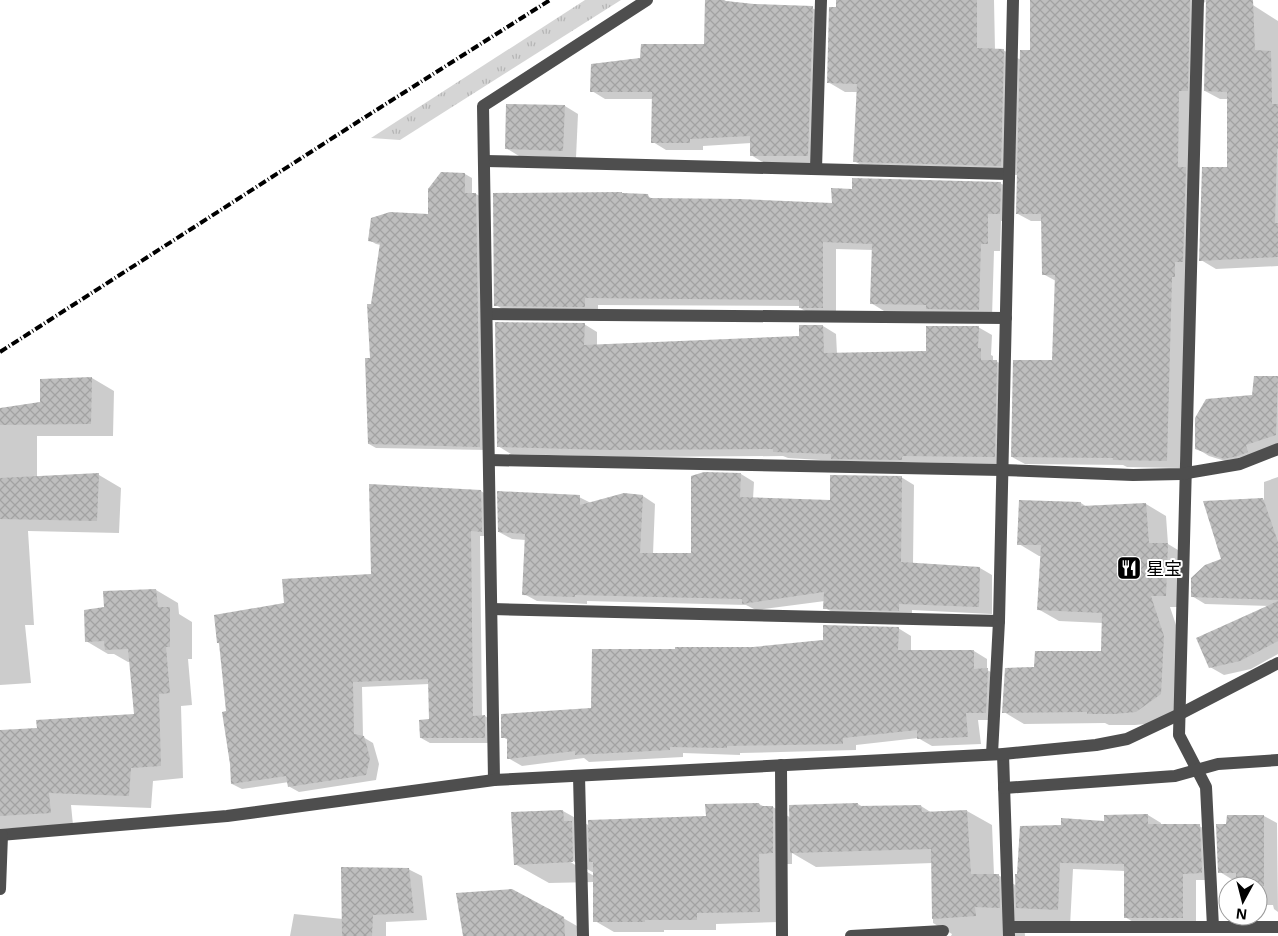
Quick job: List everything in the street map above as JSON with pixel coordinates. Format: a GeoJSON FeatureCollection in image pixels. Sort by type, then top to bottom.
{"type":"FeatureCollection","features":[{"type":"Feature","properties":{"kind":"street"},"geometry":{"type":"LineString","coordinates":[[494,780],[483,106],[647,0]]}},
{"type":"Feature","properties":{"kind":"street"},"geometry":{"type":"LineString","coordinates":[[816,169],[821,0]]}},
{"type":"Feature","properties":{"kind":"street"},"geometry":{"type":"LineString","coordinates":[[1013,0],[997,754],[1004,788],[1009,931],[1159,932],[1213,927],[1278,927]]}},
{"type":"Feature","properties":{"kind":"street"},"geometry":{"type":"LineString","coordinates":[[1198,0],[1179,735],[1206,787],[1213,927]]}},
{"type":"Feature","properties":{"kind":"street"},"geometry":{"type":"LineString","coordinates":[[485,161],[1010,174]]}},
{"type":"Feature","properties":{"kind":"street"},"geometry":{"type":"LineString","coordinates":[[487,314],[1006,318]]}},
{"type":"Feature","properties":{"kind":"street"},"geometry":{"type":"LineString","coordinates":[[489,460],[1002,470],[1133,475],[1186,473],[1240,464],[1278,448]]}},
{"type":"Feature","properties":{"kind":"street"},"geometry":{"type":"LineString","coordinates":[[492,609],[999,621]]}},
{"type":"Feature","properties":{"kind":"street"},"geometry":{"type":"LineString","coordinates":[[0,889],[1,835],[227,816],[494,780],[997,754],[1096,746],[1127,739],[1278,663]]}},
{"type":"Feature","properties":{"kind":"street"},"geometry":{"type":"LineString","coordinates":[[1004,788],[1175,776],[1218,764],[1278,760]]}},
{"type":"Feature","properties":{"kind":"street"},"geometry":{"type":"LineString","coordinates":[[781,765],[782,936]]}},
{"type":"Feature","properties":{"kind":"street"},"geometry":{"type":"LineString","coordinates":[[579,776],[582,936]]}},
{"type":"Feature","properties":{"kind":"street"},"geometry":{"type":"LineString","coordinates":[[851,936],[943,931]]}},
{"type":"Feature","properties":{"kind":"green space"},"geometry":{"type":"Polygon","coordinates":[[[585,0],[621,0],[400,140],[371,138],[585,0]]]}},
{"type":"Feature","properties":{"kind":"building"},"geometry":{"type":"Polygon","coordinates":[[[705,0],[813,6],[808,156],[750,156],[750,136],[690,139],[690,143],[651,143],[652,92],[590,92],[591,64],[640,58],[641,44],[704,44],[705,0]]]}},
{"type":"Feature","properties":{"kind":"building"},"geometry":{"type":"Polygon","coordinates":[[[836,0],[977,0],[977,48],[1004,49],[1001,166],[853,162],[857,84],[827,83],[829,7],[836,7],[836,0]]]}},
{"type":"Feature","properties":{"kind":"building"},"geometry":{"type":"Polygon","coordinates":[[[1030,0],[1190,0],[1188,91],[1179,91],[1178,167],[1186,167],[1183,262],[1175,262],[1175,277],[1172,277],[1167,461],[1113,460],[1113,458],[1011,457],[1013,360],[1052,360],[1055,275],[1042,275],[1041,214],[1016,214],[1020,50],[1030,50],[1030,0]]]}},
{"type":"Feature","properties":{"kind":"building"},"geometry":{"type":"Polygon","coordinates":[[[1206,0],[1253,0],[1255,50],[1271,51],[1272,104],[1278,104],[1275,223],[1278,223],[1278,257],[1199,261],[1202,167],[1227,167],[1227,92],[1204,91],[1206,0]]]}},
{"type":"Feature","properties":{"kind":"building"},"geometry":{"type":"Polygon","coordinates":[[[506,104],[565,105],[563,151],[505,149],[506,104]]]}},
{"type":"Feature","properties":{"kind":"building"},"geometry":{"type":"Polygon","coordinates":[[[441,172],[465,173],[465,193],[476,193],[480,447],[368,444],[365,358],[370,358],[367,304],[371,304],[380,243],[368,241],[371,218],[390,212],[428,214],[428,189],[441,172]]]}},
{"type":"Feature","properties":{"kind":"building"},"geometry":{"type":"Polygon","coordinates":[[[852,178],[1001,182],[1000,214],[988,214],[988,244],[981,244],[979,310],[926,309],[926,305],[870,304],[872,244],[823,242],[823,308],[799,308],[799,300],[585,298],[585,307],[494,306],[493,193],[622,192],[648,194],[649,198],[832,203],[831,188],[852,189],[852,178]]]}},
{"type":"Feature","properties":{"kind":"building"},"geometry":{"type":"Polygon","coordinates":[[[495,322],[585,323],[584,345],[799,336],[799,325],[823,325],[824,353],[926,351],[926,326],[979,326],[978,348],[981,348],[981,360],[997,360],[995,457],[903,456],[902,460],[831,459],[831,454],[773,452],[773,449],[610,450],[497,447],[495,322]]]}},
{"type":"Feature","properties":{"kind":"building"},"geometry":{"type":"Polygon","coordinates":[[[1254,376],[1278,376],[1276,435],[1246,445],[1248,452],[1224,459],[1195,449],[1195,418],[1206,399],[1252,395],[1254,376]]]}},
{"type":"Feature","properties":{"kind":"building"},"geometry":{"type":"Polygon","coordinates":[[[92,377],[91,424],[0,425],[0,408],[40,402],[40,379],[92,377]]]}},
{"type":"Feature","properties":{"kind":"building"},"geometry":{"type":"Polygon","coordinates":[[[704,472],[741,473],[740,497],[830,500],[830,475],[902,476],[901,562],[980,567],[979,607],[899,604],[899,611],[823,609],[824,592],[742,604],[742,599],[522,595],[525,534],[498,532],[497,491],[580,495],[580,505],[624,493],[643,495],[640,553],[691,553],[691,476],[704,472]]]}},
{"type":"Feature","properties":{"kind":"building"},"geometry":{"type":"Polygon","coordinates":[[[99,473],[97,521],[0,519],[0,478],[99,473]]]}},
{"type":"Feature","properties":{"kind":"building"},"geometry":{"type":"Polygon","coordinates":[[[369,484],[481,490],[482,532],[471,531],[473,716],[485,715],[485,738],[420,738],[419,720],[429,719],[428,679],[353,682],[354,734],[364,736],[370,758],[366,775],[288,787],[286,776],[231,784],[222,712],[226,711],[214,615],[284,603],[282,579],[371,574],[369,484]]]}},
{"type":"Feature","properties":{"kind":"building"},"geometry":{"type":"Polygon","coordinates":[[[1263,498],[1278,542],[1278,600],[1191,597],[1191,578],[1205,565],[1221,559],[1203,501],[1263,498]]]}},
{"type":"Feature","properties":{"kind":"building"},"geometry":{"type":"Polygon","coordinates":[[[1019,500],[1081,502],[1081,506],[1146,503],[1149,543],[1168,543],[1166,596],[1151,596],[1164,636],[1161,694],[1136,712],[1114,714],[1087,714],[1087,712],[1002,713],[1005,668],[1034,667],[1035,651],[1101,651],[1102,613],[1037,610],[1041,545],[1017,545],[1019,500]]]}},
{"type":"Feature","properties":{"kind":"building"},"geometry":{"type":"Polygon","coordinates":[[[156,589],[158,607],[170,607],[170,647],[166,647],[170,693],[159,694],[161,766],[131,768],[129,796],[49,793],[51,813],[0,816],[0,730],[37,728],[36,720],[134,714],[128,649],[105,650],[104,641],[85,642],[84,610],[104,607],[103,591],[156,589]]]}},
{"type":"Feature","properties":{"kind":"building"},"geometry":{"type":"Polygon","coordinates":[[[1278,601],[1278,641],[1240,661],[1209,668],[1196,638],[1278,601]]]}},
{"type":"Feature","properties":{"kind":"building"},"geometry":{"type":"Polygon","coordinates":[[[823,625],[899,627],[898,650],[974,650],[974,669],[988,668],[986,713],[966,713],[968,737],[917,739],[917,730],[843,738],[843,744],[727,746],[727,748],[670,747],[670,750],[575,755],[575,751],[507,759],[507,738],[501,738],[501,714],[591,708],[592,649],[753,647],[823,640],[823,625]]]}},
{"type":"Feature","properties":{"kind":"building"},"geometry":{"type":"Polygon","coordinates":[[[759,803],[760,806],[773,806],[773,853],[759,854],[760,912],[697,913],[697,920],[593,922],[593,862],[589,862],[588,820],[706,816],[705,804],[759,803]]]}},
{"type":"Feature","properties":{"kind":"building"},"geometry":{"type":"Polygon","coordinates":[[[858,803],[858,806],[921,805],[922,812],[967,810],[971,874],[999,874],[1000,908],[975,907],[976,916],[932,919],[931,849],[790,853],[789,805],[858,803]]]}},
{"type":"Feature","properties":{"kind":"building"},"geometry":{"type":"Polygon","coordinates":[[[563,810],[564,821],[572,821],[573,862],[514,865],[511,812],[563,810]]]}},
{"type":"Feature","properties":{"kind":"building"},"geometry":{"type":"Polygon","coordinates":[[[1148,814],[1148,824],[1200,824],[1202,873],[1183,874],[1183,918],[1124,918],[1124,864],[1060,863],[1058,910],[1016,908],[1015,874],[1017,874],[1020,826],[1061,825],[1061,818],[1104,821],[1104,815],[1148,814]]]}},
{"type":"Feature","properties":{"kind":"building"},"geometry":{"type":"Polygon","coordinates":[[[1227,815],[1264,815],[1264,876],[1236,876],[1236,873],[1218,873],[1216,824],[1226,824],[1227,815]]]}},
{"type":"Feature","properties":{"kind":"building"},"geometry":{"type":"Polygon","coordinates":[[[341,867],[409,868],[414,913],[373,915],[372,936],[342,936],[341,867]]]}},
{"type":"Feature","properties":{"kind":"building"},"geometry":{"type":"Polygon","coordinates":[[[512,889],[564,917],[565,936],[463,936],[456,893],[512,889]]]}},
{"type":"Feature","properties":{"kind":"railway"},"geometry":{"type":"LineString","coordinates":[[0,352],[550,0]]}},
{"type":"Feature","properties":{"kind":"place","name":"星宝"},"geometry":{"type":"Point","coordinates":[1129,568]}}]}
